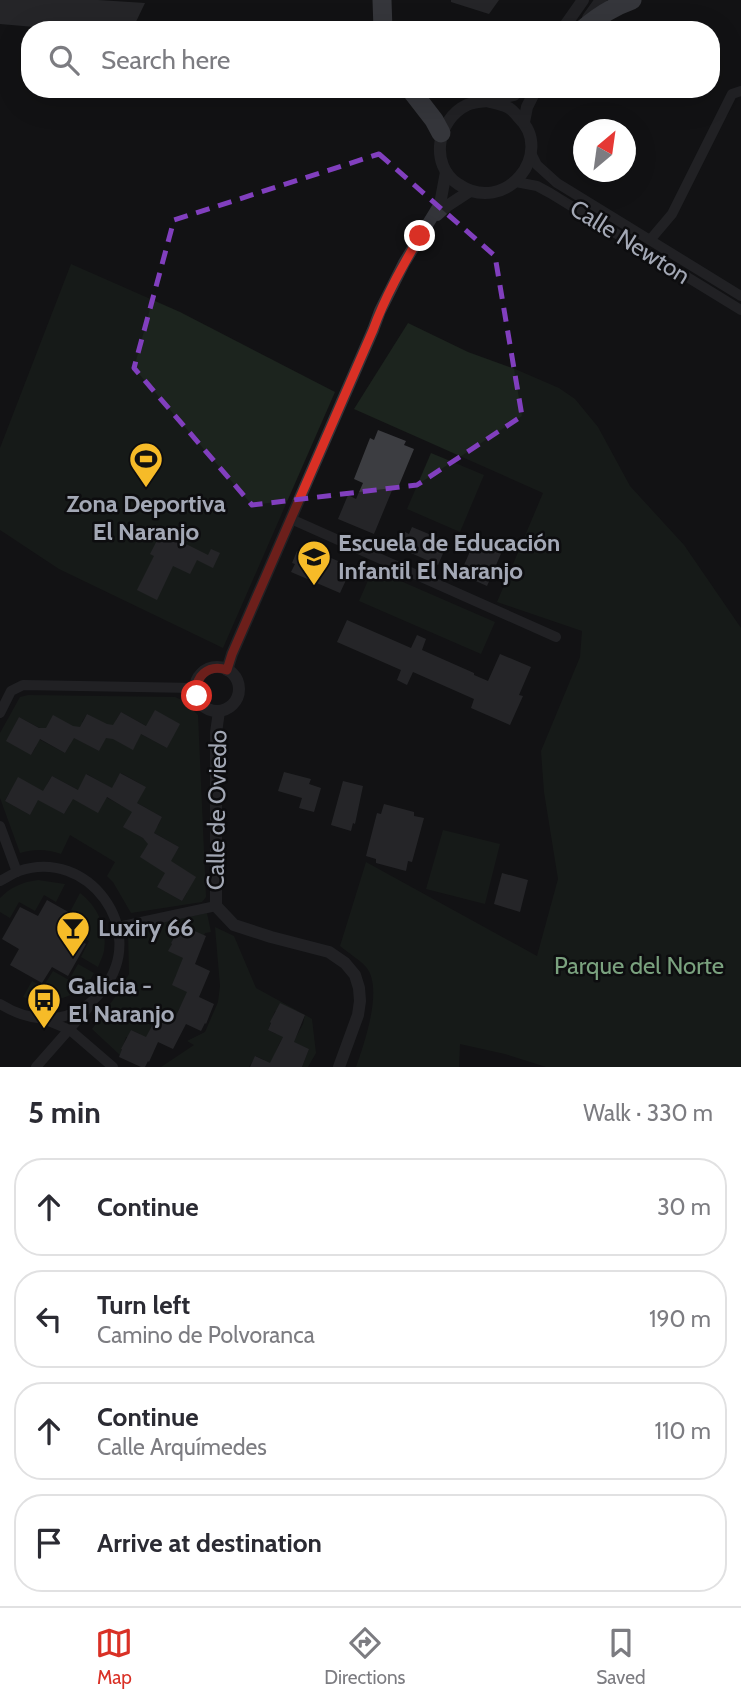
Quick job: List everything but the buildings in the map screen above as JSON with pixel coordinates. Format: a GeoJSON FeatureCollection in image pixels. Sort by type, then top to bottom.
{"type":"FeatureCollection","features":[{"type":"Feature","properties":{"kind":"highway"},"geometry":{"type":"LineString","coordinates":[[382,0],[383,21]]}},
{"type":"Feature","properties":{"kind":"highway"},"geometry":{"type":"LineString","coordinates":[[592,21],[614,6],[632,0]]}},
{"type":"Feature","properties":{"kind":"highway"},"geometry":{"type":"LineString","coordinates":[[417,98],[441,133]]}},
{"type":"Feature","properties":{"kind":"street"},"geometry":{"type":"LineString","coordinates":[[568,21],[583,0]]}},
{"type":"Feature","properties":{"kind":"street"},"geometry":{"type":"LineString","coordinates":[[587,21],[601,0]]}},
{"type":"Feature","properties":{"kind":"street"},"geometry":{"type":"LineString","coordinates":[[650,240],[672,214],[732,94],[741,91]]}},
{"type":"Feature","properties":{"kind":"street"},"geometry":{"type":"LineString","coordinates":[[486,101],[509,108],[524,122],[530,135],[531,153],[524,173],[516,182],[490,193],[470,191],[456,183],[446,172],[439,151],[441,133],[454,113],[468,104],[500,98]]}},
{"type":"Feature","properties":{"kind":"street"},"geometry":{"type":"LineString","coordinates":[[524,122],[532,98]]}},
{"type":"Feature","properties":{"kind":"street","name":"Calle Newton"},"geometry":{"type":"LineString","coordinates":[[531,153],[537,165],[557,183],[741,296]]}},
{"type":"Feature","properties":{"kind":"street"},"geometry":{"type":"LineString","coordinates":[[227,670],[386,299],[409,254],[440,204],[446,172]]}},
{"type":"Feature","properties":{"kind":"street","name":"Calle Newton"},"geometry":{"type":"LineString","coordinates":[[516,182],[537,186],[550,193],[741,310]]}},
{"type":"Feature","properties":{"kind":"street"},"geometry":{"type":"LineString","coordinates":[[432,220],[470,191]]}},
{"type":"Feature","properties":{"kind":"street"},"geometry":{"type":"LineString","coordinates":[[291,519],[556,637]]}},
{"type":"Feature","properties":{"kind":"street"},"geometry":{"type":"LineString","coordinates":[[207,670],[227,670],[238,682],[239,692],[227,709],[208,709],[200,703],[195,688],[200,675],[207,670]]}},
{"type":"Feature","properties":{"kind":"street"},"geometry":{"type":"LineString","coordinates":[[0,713],[11,691],[23,685],[195,688]]}},
{"type":"Feature","properties":{"kind":"street","name":"Calle de Oviedo"},"geometry":{"type":"LineString","coordinates":[[219,711],[216,733],[216,906],[234,925],[329,952],[345,963],[355,975],[360,1001],[358,1015],[339,1067]]}},
{"type":"Feature","properties":{"kind":"street"},"geometry":{"type":"LineString","coordinates":[[0,826],[17,872]]}},
{"type":"Feature","properties":{"kind":"street"},"geometry":{"type":"LineString","coordinates":[[0,881],[17,872],[47,867],[70,872],[80,876],[105,897],[118,927],[118,964],[111,979],[36,1067]]}},
{"type":"Feature","properties":{"kind":"street"},"geometry":{"type":"LineString","coordinates":[[118,927],[216,906]]}},
{"type":"Feature","properties":{"kind":"street"},"geometry":{"type":"LineString","coordinates":[[46,1020],[69,1015],[94,1001]]}},
{"type":"Feature","properties":{"kind":"street"},"geometry":{"type":"LineString","coordinates":[[0,1004],[15,1013],[46,1020],[70,1030],[113,1067]]}},
{"type":"Feature","properties":{"kind":"highlighted area"},"geometry":{"type":"Polygon","coordinates":[[[379,154],[495,256],[522,416],[417,485],[252,505],[134,368],[174,220],[379,154]]]}},
{"type":"Feature","properties":{"kind":"green space","name":"Zona Deportiva El Naranjo"},"geometry":{"type":"Polygon","coordinates":[[[71,264],[180,312],[335,392],[223,648],[59,569],[0,530],[0,448],[71,264]]]}},
{"type":"Feature","properties":{"kind":"green space","name":"Parque del Norte"},"geometry":{"type":"Polygon","coordinates":[[[408,323],[468,352],[559,388],[575,399],[598,427],[630,486],[684,545],[741,628],[741,1067],[546,1067],[460,1044],[459,1067],[356,1067],[371,1016],[373,988],[366,967],[340,946],[366,862],[537,956],[558,879],[544,792],[541,751],[580,657],[582,631],[497,602],[543,493],[354,409],[408,323]]]}},
{"type":"Feature","properties":{"kind":"green space"},"geometry":{"type":"Polygon","coordinates":[[[431,453],[484,475],[460,532],[407,509],[431,453]]]}},
{"type":"Feature","properties":{"kind":"green space"},"geometry":{"type":"Polygon","coordinates":[[[373,569],[495,622],[481,654],[359,601],[373,569]]]}},
{"type":"Feature","properties":{"kind":"green space"},"geometry":{"type":"Polygon","coordinates":[[[20,697],[175,697],[184,701],[198,715],[206,897],[202,902],[131,913],[107,876],[115,862],[70,835],[61,854],[40,850],[20,853],[0,798],[0,733],[20,697]],[[155,711],[150,719],[154,721],[150,728],[121,712],[116,720],[117,730],[87,714],[82,722],[87,724],[83,731],[49,733],[19,717],[15,725],[31,755],[36,747],[31,744],[35,737],[65,753],[70,745],[69,735],[99,751],[103,743],[99,740],[103,733],[133,749],[137,742],[133,739],[137,732],[167,748],[171,740],[155,711]],[[121,773],[115,782],[120,784],[116,791],[87,774],[82,783],[86,786],[82,792],[52,776],[47,784],[48,794],[9,793],[5,801],[30,815],[34,807],[30,804],[34,797],[64,814],[69,806],[68,796],[102,795],[137,814],[124,827],[153,844],[150,851],[145,849],[141,857],[170,874],[166,881],[162,879],[157,887],[182,901],[187,893],[182,890],[166,860],[170,853],[174,855],[179,847],[149,830],[158,826],[162,817],[132,800],[146,787],[121,773]]]}},
{"type":"Feature","properties":{"kind":"green space"},"geometry":{"type":"Polygon","coordinates":[[[443,830],[500,844],[485,904],[426,889],[443,830]]]}},
{"type":"Feature","properties":{"kind":"green space"},"geometry":{"type":"Polygon","coordinates":[[[38,880],[65,884],[56,902],[44,895],[35,911],[19,902],[10,918],[0,912],[0,898],[4,894],[17,886],[38,880]]]}},
{"type":"Feature","properties":{"kind":"green space"},"geometry":{"type":"Polygon","coordinates":[[[80,893],[96,911],[103,926],[104,951],[98,967],[81,957],[89,941],[74,933],[83,917],[71,910],[80,893]]]}},
{"type":"Feature","properties":{"kind":"green space"},"geometry":{"type":"Polygon","coordinates":[[[207,913],[211,932],[204,935],[188,934],[190,929],[181,925],[171,943],[169,951],[185,959],[175,977],[188,993],[174,1023],[155,1018],[145,1042],[138,1039],[140,1034],[131,1030],[120,1055],[92,1029],[129,974],[128,930],[207,913]]]}},
{"type":"Feature","properties":{"kind":"green space"},"geometry":{"type":"Polygon","coordinates":[[[215,927],[234,936],[256,988],[307,1016],[312,1019],[316,1053],[308,1067],[302,1067],[309,1049],[300,1045],[298,1050],[291,1046],[305,1015],[297,1011],[275,1011],[268,1030],[276,1034],[279,1029],[286,1032],[270,1067],[262,1065],[264,1060],[256,1056],[249,1067],[161,1067],[194,1045],[187,1041],[205,1032],[218,1002],[220,986],[215,927]]]}},
{"type":"Feature","properties":{"kind":"green space"},"geometry":{"type":"Polygon","coordinates":[[[78,964],[94,973],[81,989],[73,994],[43,1001],[23,997],[32,981],[43,987],[53,971],[69,980],[78,964]]]}},
{"type":"Feature","properties":{"kind":"place","name":"Zona Deportiva El Naranjo"},"geometry":{"type":"Point","coordinates":[146,489]}},
{"type":"Feature","properties":{"kind":"place","name":"Escuela de Educación Infantil El Naranjo"},"geometry":{"type":"Point","coordinates":[314,587]}},
{"type":"Feature","properties":{"kind":"place","name":"Luxiry 66"},"geometry":{"type":"Point","coordinates":[73,958]}},
{"type":"Feature","properties":{"kind":"place","name":"Galicia - El Naranjo"},"geometry":{"type":"Point","coordinates":[44,1030]}},
{"type":"Feature","properties":{"kind":"route"},"geometry":{"type":"LineString","coordinates":[[197,696],[195,688],[200,675],[212,668],[227,670],[380,311],[420,236]]}}]}
